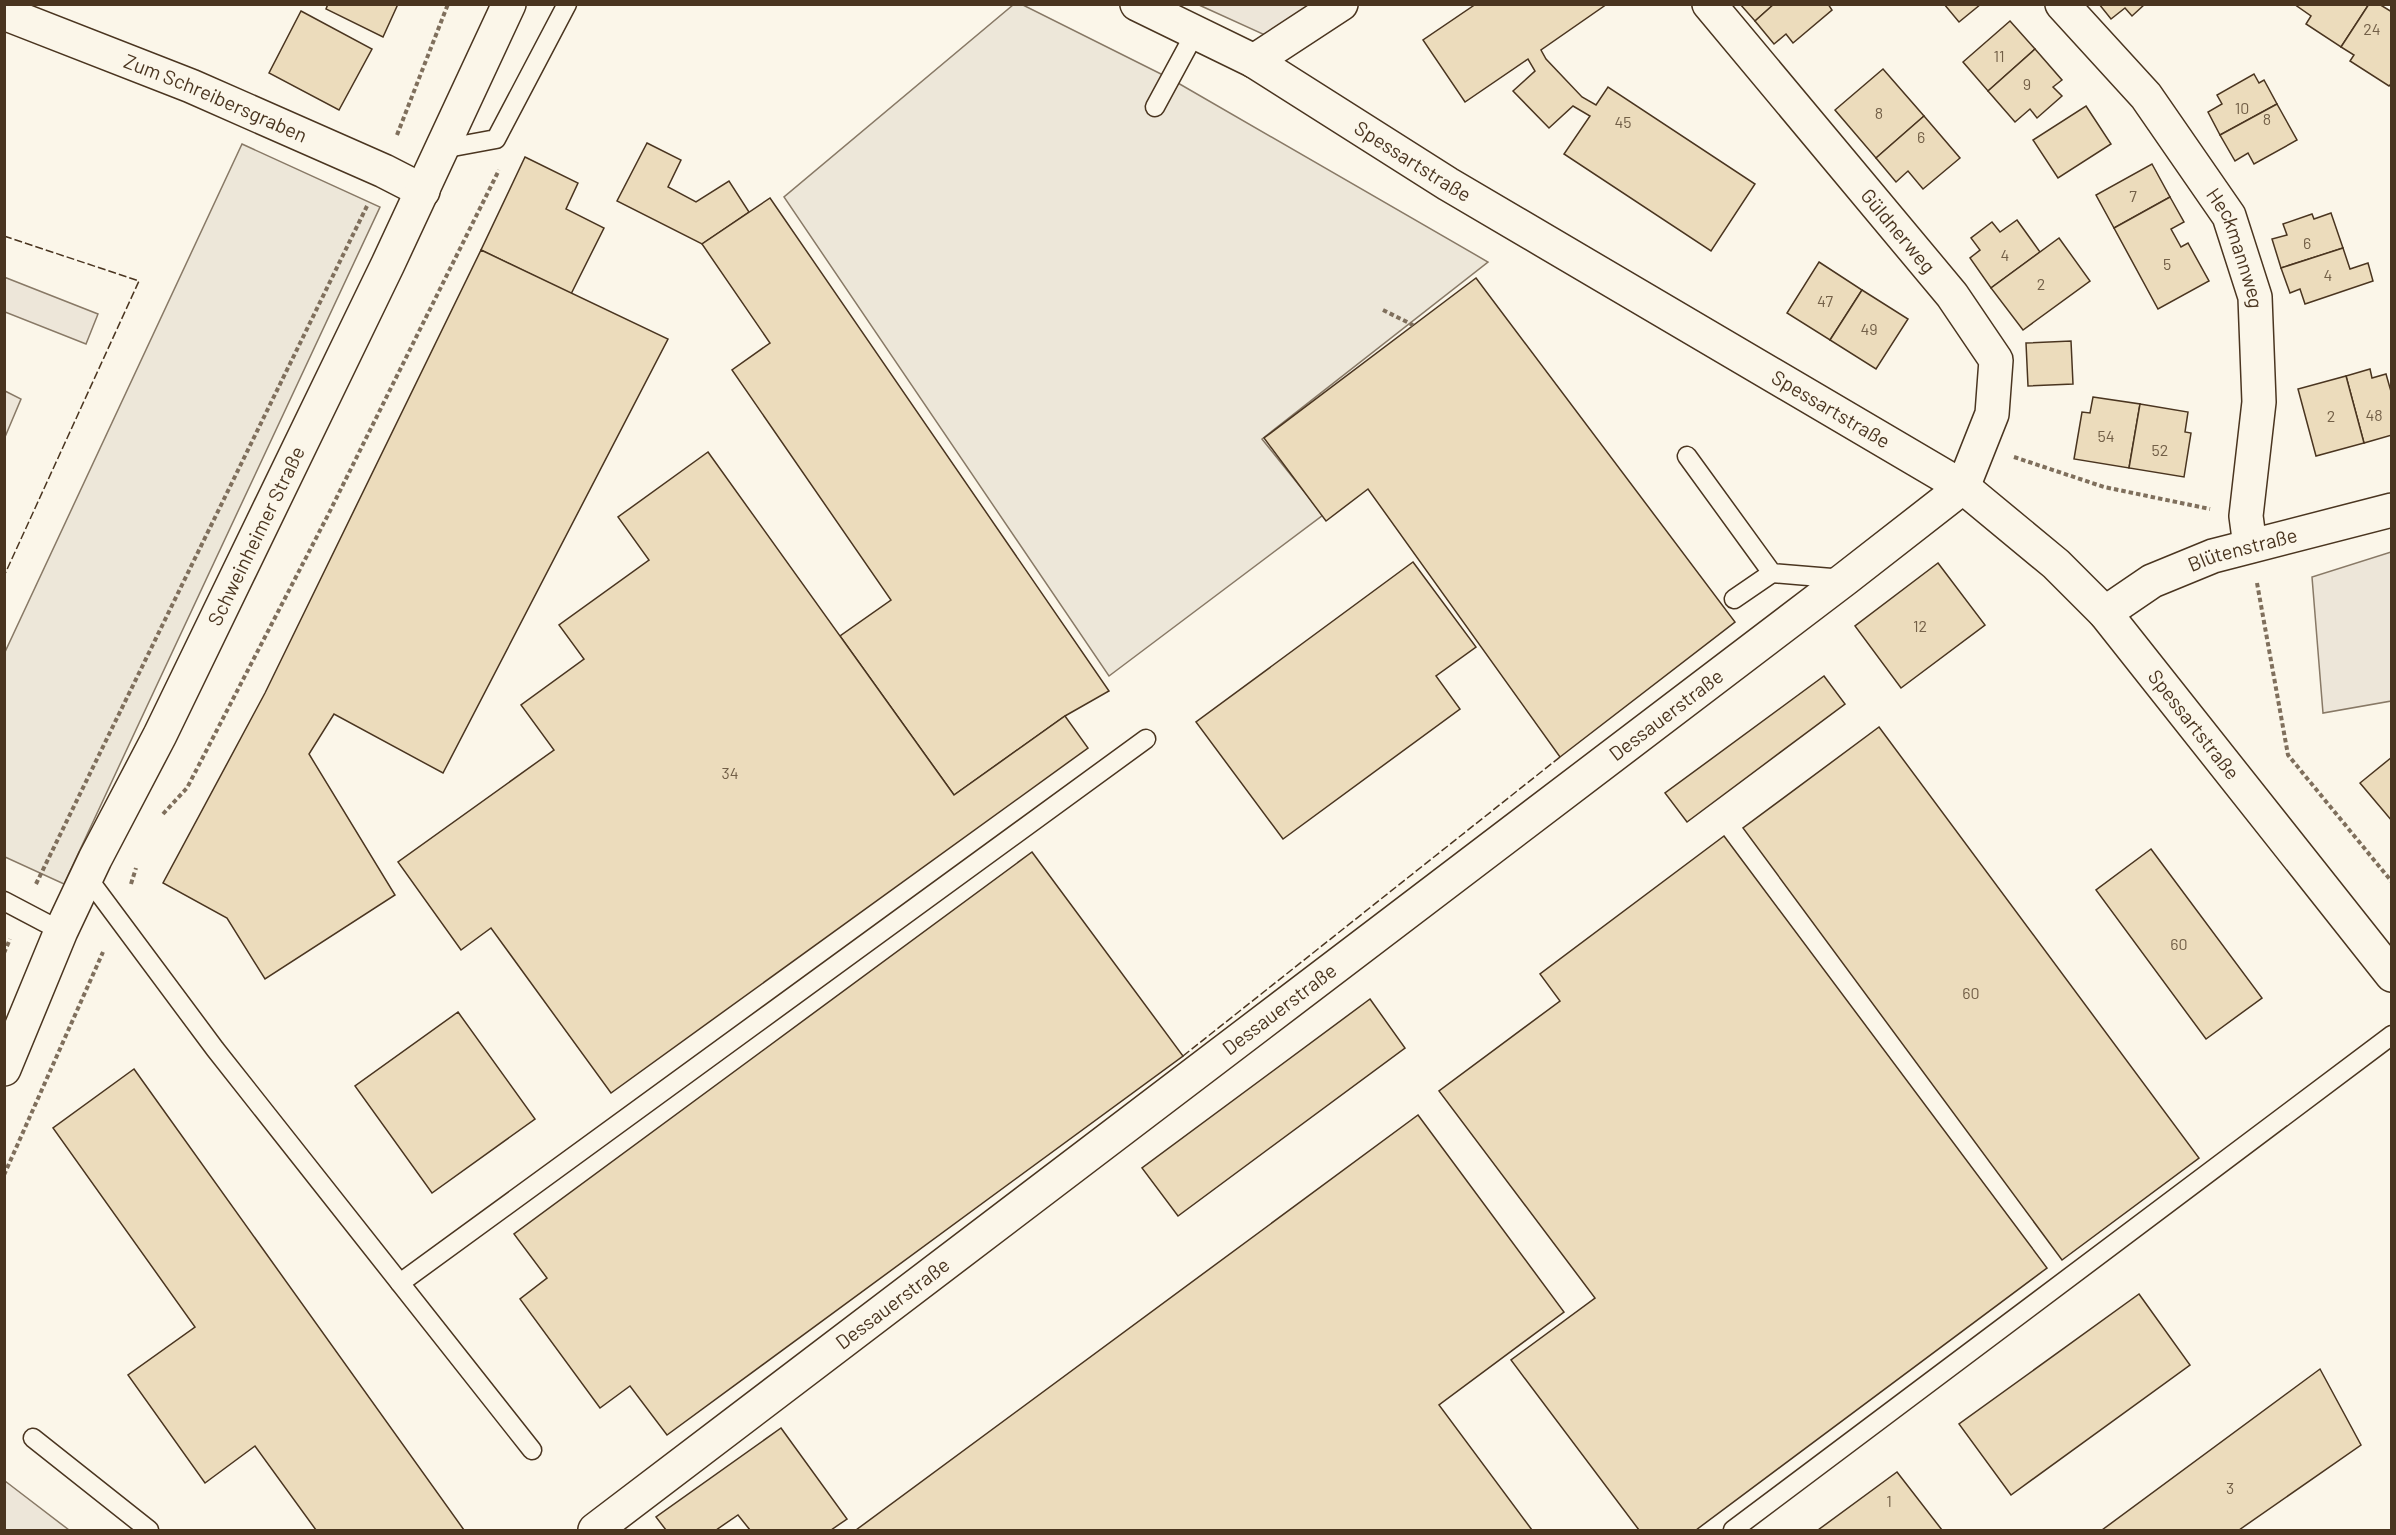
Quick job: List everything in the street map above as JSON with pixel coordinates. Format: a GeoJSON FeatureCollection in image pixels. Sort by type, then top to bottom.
{"type":"FeatureCollection","features":[{"type":"Feature","properties":{"kind":"street","name":"Schweinheimer Straße"},"geometry":{"type":"LineString","coordinates":[[4,1069],[61,931],[115,820],[160,735],[423,191],[509,4]]}},
{"type":"Feature","properties":{"kind":"street","name":"Spessartstraße"},"geometry":{"type":"LineString","coordinates":[[1137,4],[1254,61],[1448,184],[1963,487],[2056,564],[2105,613],[2391,975]]}},
{"type":"Feature","properties":{"kind":"street"},"geometry":{"type":"LineString","coordinates":[[1254,61],[1341,4]]}},
{"type":"Feature","properties":{"kind":"street","name":"Güldnerweg"},"geometry":{"type":"LineString","coordinates":[[1708,4],[1952,295],[1996,360],[1992,414],[1963,487]]}},
{"type":"Feature","properties":{"kind":"street","name":"Heckmannweg"},"geometry":{"type":"LineString","coordinates":[[2062,4],[2146,96],[2229,216],[2255,297],[2259,402],[2248,531]]}},
{"type":"Feature","properties":{"kind":"street","name":"Zum Schreibersgraben"},"geometry":{"type":"LineString","coordinates":[[4,13],[191,86],[384,171],[423,191]]}},
{"type":"Feature","properties":{"kind":"street","name":"Dessauerstraße"},"geometry":{"type":"LineString","coordinates":[[595,1530],[1963,487]]}},
{"type":"Feature","properties":{"kind":"street","name":"Blütenstraße"},"geometry":{"type":"LineString","coordinates":[[2105,613],[2152,581],[2213,556],[2248,531],[2391,510]]}},
{"type":"Feature","properties":{"kind":"lane"},"geometry":{"type":"LineString","coordinates":[[442,149],[496,139],[567,4]]}},
{"type":"Feature","properties":{"kind":"lane"},"geometry":{"type":"LineString","coordinates":[[1155,107],[1195,33]]}},
{"type":"Feature","properties":{"kind":"lane"},"geometry":{"type":"LineString","coordinates":[[1687,456],[1772,573]]}},
{"type":"Feature","properties":{"kind":"lane"},"geometry":{"type":"LineString","coordinates":[[1734,599],[1772,573],[1845,579]]}},
{"type":"Feature","properties":{"kind":"lane"},"geometry":{"type":"LineString","coordinates":[[400,1283],[1146,739]]}},
{"type":"Feature","properties":{"kind":"lane"},"geometry":{"type":"LineString","coordinates":[[87,877],[215,1049],[532,1450]]}},
{"type":"Feature","properties":{"kind":"lane"},"geometry":{"type":"LineString","coordinates":[[4,901],[61,931]]}},
{"type":"Feature","properties":{"kind":"lane"},"geometry":{"type":"LineString","coordinates":[[1733,1530],[2391,1035]]}},
{"type":"Feature","properties":{"kind":"lane"},"geometry":{"type":"LineString","coordinates":[[33,1438],[149,1530]]}},
{"type":"Feature","properties":{"kind":"path"},"geometry":{"type":"LineString","coordinates":[[23,911],[384,171],[448,4]]}},
{"type":"Feature","properties":{"kind":"path"},"geometry":{"type":"LineString","coordinates":[[77,800],[115,820],[149,830],[188,788],[329,513],[502,164]]}},
{"type":"Feature","properties":{"kind":"path"},"geometry":{"type":"LineString","coordinates":[[1383,310],[1413,325]]}},
{"type":"Feature","properties":{"kind":"path"},"geometry":{"type":"LineString","coordinates":[[1979,446],[2248,531],[2288,755],[2391,882]]}},
{"type":"Feature","properties":{"kind":"path"},"geometry":{"type":"LineString","coordinates":[[197,757],[202,760]]}},
{"type":"Feature","properties":{"kind":"path"},"geometry":{"type":"LineString","coordinates":[[4,1175],[103,953]]}},
{"type":"Feature","properties":{"kind":"shaded area"},"geometry":{"type":"Polygon","coordinates":[[[1013,5],[1023,5],[1171,79],[1488,262],[1262,439],[1323,515],[1109,676],[784,197],[1013,5]]]}},
{"type":"Feature","properties":{"kind":"shaded area"},"geometry":{"type":"Polygon","coordinates":[[[1199,5],[1313,5],[1267,36],[1199,5]]]}},
{"type":"Feature","properties":{"kind":"shaded area"},"geometry":{"type":"Polygon","coordinates":[[[242,144],[380,207],[64,884],[5,857],[5,652],[242,144]]]}},
{"type":"Feature","properties":{"kind":"shaded area"},"geometry":{"type":"Polygon","coordinates":[[[4,277],[98,314],[86,344],[5,312],[4,277]]]}},
{"type":"Feature","properties":{"kind":"shaded area"},"geometry":{"type":"Polygon","coordinates":[[[5,391],[21,399],[5,437],[5,391]]]}},
{"type":"Feature","properties":{"kind":"shaded area"},"geometry":{"type":"Polygon","coordinates":[[[2391,552],[2391,701],[2323,713],[2312,577],[2391,552]]]}},
{"type":"Feature","properties":{"kind":"shaded area"},"geometry":{"type":"Polygon","coordinates":[[[5,1481],[69,1530],[5,1530],[5,1481]]]}},
{"type":"Feature","properties":{"kind":"building"},"geometry":{"type":"Polygon","coordinates":[[[328,4],[398,4],[383,37],[326,9],[328,4]]]}},
{"type":"Feature","properties":{"kind":"building"},"geometry":{"type":"Polygon","coordinates":[[[1476,4],[1607,4],[1541,50],[1546,59],[1582,97],[1596,105],[1608,87],[1755,184],[1711,251],[1564,154],[1590,116],[1573,106],[1549,128],[1513,91],[1535,71],[1528,59],[1465,102],[1423,40],[1476,4]]]}},
{"type":"Feature","properties":{"kind":"building"},"geometry":{"type":"Polygon","coordinates":[[[1740,4],[1774,4],[1755,21],[1740,4]]]}},
{"type":"Feature","properties":{"kind":"building"},"geometry":{"type":"Polygon","coordinates":[[[1774,4],[1828,4],[1832,10],[1793,43],[1786,34],[1774,44],[1755,21],[1774,4]]]}},
{"type":"Feature","properties":{"kind":"building"},"geometry":{"type":"Polygon","coordinates":[[[1944,4],[1981,4],[1959,22],[1944,4]]]}},
{"type":"Feature","properties":{"kind":"building"},"geometry":{"type":"Polygon","coordinates":[[[2099,4],[2145,4],[2132,16],[2125,8],[2111,19],[2099,4]]]}},
{"type":"Feature","properties":{"kind":"building"},"geometry":{"type":"Polygon","coordinates":[[[2294,4],[2369,4],[2341,47],[2306,24],[2311,16],[2294,4]]]}},
{"type":"Feature","properties":{"kind":"building"},"geometry":{"type":"Polygon","coordinates":[[[2369,4],[2379,4],[2392,12],[2392,83],[2389,86],[2350,61],[2354,55],[2341,47],[2369,4]]]}},
{"type":"Feature","properties":{"kind":"building"},"geometry":{"type":"Polygon","coordinates":[[[301,11],[372,49],[339,110],[269,73],[301,11]]]}},
{"type":"Feature","properties":{"kind":"building"},"geometry":{"type":"Polygon","coordinates":[[[2010,21],[2035,49],[1988,91],[1963,62],[2010,21]]]}},
{"type":"Feature","properties":{"kind":"building"},"geometry":{"type":"Polygon","coordinates":[[[2035,49],[2062,80],[2053,87],[2062,96],[2037,118],[2030,109],[2015,122],[1988,91],[2035,49]]]}},
{"type":"Feature","properties":{"kind":"building"},"geometry":{"type":"Polygon","coordinates":[[[1883,69],[1924,116],[1876,158],[1835,110],[1883,69]]]}},
{"type":"Feature","properties":{"kind":"building"},"geometry":{"type":"Polygon","coordinates":[[[2254,74],[2259,83],[2264,80],[2277,104],[2220,135],[2208,112],[2222,104],[2217,95],[2254,74]]]}},
{"type":"Feature","properties":{"kind":"building"},"geometry":{"type":"Polygon","coordinates":[[[2277,104],[2297,140],[2254,164],[2248,153],[2235,161],[2220,135],[2277,104]]]}},
{"type":"Feature","properties":{"kind":"building"},"geometry":{"type":"Polygon","coordinates":[[[2086,106],[2111,144],[2058,178],[2033,140],[2086,106]]]}},
{"type":"Feature","properties":{"kind":"building"},"geometry":{"type":"Polygon","coordinates":[[[1924,116],[1960,158],[1923,189],[1908,171],[1896,182],[1876,158],[1924,116]]]}},
{"type":"Feature","properties":{"kind":"building"},"geometry":{"type":"Polygon","coordinates":[[[647,143],[681,160],[668,187],[696,202],[729,181],[749,212],[702,244],[617,201],[647,143]]]}},
{"type":"Feature","properties":{"kind":"building"},"geometry":{"type":"Polygon","coordinates":[[[525,157],[578,183],[566,209],[604,228],[571,294],[481,250],[525,157]]]}},
{"type":"Feature","properties":{"kind":"building"},"geometry":{"type":"Polygon","coordinates":[[[2152,164],[2170,197],[2114,228],[2096,195],[2152,164]]]}},
{"type":"Feature","properties":{"kind":"building"},"geometry":{"type":"Polygon","coordinates":[[[2170,197],[2184,222],[2171,229],[2181,247],[2188,243],[2209,281],[2158,309],[2114,228],[2170,197]]]}},
{"type":"Feature","properties":{"kind":"building"},"geometry":{"type":"Polygon","coordinates":[[[770,198],[1109,691],[1065,716],[954,795],[840,636],[891,600],[732,370],[770,343],[702,244],[770,198]]]}},
{"type":"Feature","properties":{"kind":"building"},"geometry":{"type":"Polygon","coordinates":[[[2331,213],[2343,248],[2281,268],[2272,239],[2287,235],[2283,224],[2312,214],[2314,219],[2331,213]]]}},
{"type":"Feature","properties":{"kind":"building"},"geometry":{"type":"Polygon","coordinates":[[[2017,220],[2040,252],[1991,288],[1970,258],[1980,250],[1971,238],[1992,222],[2000,232],[2017,220]]]}},
{"type":"Feature","properties":{"kind":"building"},"geometry":{"type":"Polygon","coordinates":[[[2059,238],[2090,281],[2023,330],[1991,288],[2059,238]]]}},
{"type":"Feature","properties":{"kind":"building"},"geometry":{"type":"Polygon","coordinates":[[[2343,248],[2350,269],[2368,263],[2373,281],[2305,304],[2300,289],[2290,293],[2281,268],[2343,248]]]}},
{"type":"Feature","properties":{"kind":"building"},"geometry":{"type":"Polygon","coordinates":[[[481,250],[668,339],[443,773],[334,714],[309,754],[395,895],[265,979],[227,918],[163,883],[265,693],[481,250]]]}},
{"type":"Feature","properties":{"kind":"building"},"geometry":{"type":"Polygon","coordinates":[[[1819,262],[1862,290],[1830,340],[1787,313],[1819,262]]]}},
{"type":"Feature","properties":{"kind":"building"},"geometry":{"type":"Polygon","coordinates":[[[1476,278],[1735,622],[1560,757],[1368,489],[1326,521],[1264,438],[1476,278]]]}},
{"type":"Feature","properties":{"kind":"building"},"geometry":{"type":"Polygon","coordinates":[[[1862,290],[1908,319],[1876,369],[1830,340],[1862,290]]]}},
{"type":"Feature","properties":{"kind":"building"},"geometry":{"type":"Polygon","coordinates":[[[2071,341],[2073,384],[2028,386],[2026,343],[2071,341]]]}},
{"type":"Feature","properties":{"kind":"building"},"geometry":{"type":"Polygon","coordinates":[[[2370,369],[2372,378],[2386,374],[2392,395],[2392,435],[2364,443],[2346,376],[2370,369]]]}},
{"type":"Feature","properties":{"kind":"building"},"geometry":{"type":"Polygon","coordinates":[[[2346,376],[2364,443],[2316,456],[2298,389],[2346,376]]]}},
{"type":"Feature","properties":{"kind":"building"},"geometry":{"type":"Polygon","coordinates":[[[2093,397],[2140,404],[2129,468],[2074,459],[2082,412],[2090,413],[2093,397]]]}},
{"type":"Feature","properties":{"kind":"building"},"geometry":{"type":"Polygon","coordinates":[[[2140,404],[2188,412],[2185,432],[2191,433],[2184,477],[2129,468],[2140,404]]]}},
{"type":"Feature","properties":{"kind":"building"},"geometry":{"type":"Polygon","coordinates":[[[708,452],[954,795],[1065,716],[1088,748],[611,1093],[491,928],[461,950],[398,862],[554,750],[521,705],[584,659],[559,625],[649,560],[618,517],[708,452]]]}},
{"type":"Feature","properties":{"kind":"building"},"geometry":{"type":"Polygon","coordinates":[[[1413,562],[1476,647],[1436,676],[1460,709],[1283,839],[1196,722],[1413,562]]]}},
{"type":"Feature","properties":{"kind":"building"},"geometry":{"type":"Polygon","coordinates":[[[1938,563],[1985,625],[1901,688],[1855,626],[1938,563]]]}},
{"type":"Feature","properties":{"kind":"building"},"geometry":{"type":"Polygon","coordinates":[[[1824,676],[1845,704],[1687,822],[1665,793],[1824,676]]]}},
{"type":"Feature","properties":{"kind":"building"},"geometry":{"type":"Polygon","coordinates":[[[1879,727],[2199,1158],[2062,1260],[1743,828],[1879,727]]]}},
{"type":"Feature","properties":{"kind":"building"},"geometry":{"type":"Polygon","coordinates":[[[2392,757],[2392,821],[2360,783],[2392,757]]]}},
{"type":"Feature","properties":{"kind":"building"},"geometry":{"type":"Polygon","coordinates":[[[1724,836],[2047,1268],[1696,1530],[1639,1530],[1511,1360],[1595,1298],[1439,1091],[1560,1001],[1540,974],[1724,836]]]}},
{"type":"Feature","properties":{"kind":"building"},"geometry":{"type":"Polygon","coordinates":[[[2151,849],[2262,998],[2206,1039],[2096,890],[2151,849]]]}},
{"type":"Feature","properties":{"kind":"building"},"geometry":{"type":"Polygon","coordinates":[[[1032,852],[1183,1056],[667,1435],[630,1386],[600,1408],[520,1299],[547,1278],[514,1234],[1032,852]]]}},
{"type":"Feature","properties":{"kind":"building"},"geometry":{"type":"Polygon","coordinates":[[[1370,999],[1405,1048],[1178,1216],[1142,1168],[1370,999]]]}},
{"type":"Feature","properties":{"kind":"building"},"geometry":{"type":"Polygon","coordinates":[[[458,1012],[535,1119],[432,1193],[355,1086],[458,1012]]]}},
{"type":"Feature","properties":{"kind":"building"},"geometry":{"type":"Polygon","coordinates":[[[134,1069],[464,1530],[316,1530],[255,1446],[205,1483],[128,1375],[195,1327],[53,1128],[134,1069]]]}},
{"type":"Feature","properties":{"kind":"building"},"geometry":{"type":"Polygon","coordinates":[[[1418,1115],[1564,1312],[1439,1405],[1532,1530],[856,1530],[1418,1115]]]}},
{"type":"Feature","properties":{"kind":"building"},"geometry":{"type":"Polygon","coordinates":[[[2139,1294],[2190,1365],[2011,1495],[1959,1424],[2139,1294]]]}},
{"type":"Feature","properties":{"kind":"building"},"geometry":{"type":"Polygon","coordinates":[[[2320,1369],[2361,1445],[2239,1530],[2102,1530],[2320,1369]]]}},
{"type":"Feature","properties":{"kind":"building"},"geometry":{"type":"Polygon","coordinates":[[[781,1428],[847,1519],[831,1530],[750,1530],[738,1515],[716,1530],[666,1530],[656,1517],[781,1428]]]}},
{"type":"Feature","properties":{"kind":"building"},"geometry":{"type":"Polygon","coordinates":[[[1897,1472],[1942,1530],[1818,1530],[1897,1472]]]}},
{"type":"Feature","properties":{"kind":"fence"},"geometry":{"type":"LineString","coordinates":[[4,236],[139,281],[4,576]]}},
{"type":"Feature","properties":{"kind":"fence"},"geometry":{"type":"LineString","coordinates":[[1183,1056],[1560,757]]}}]}
